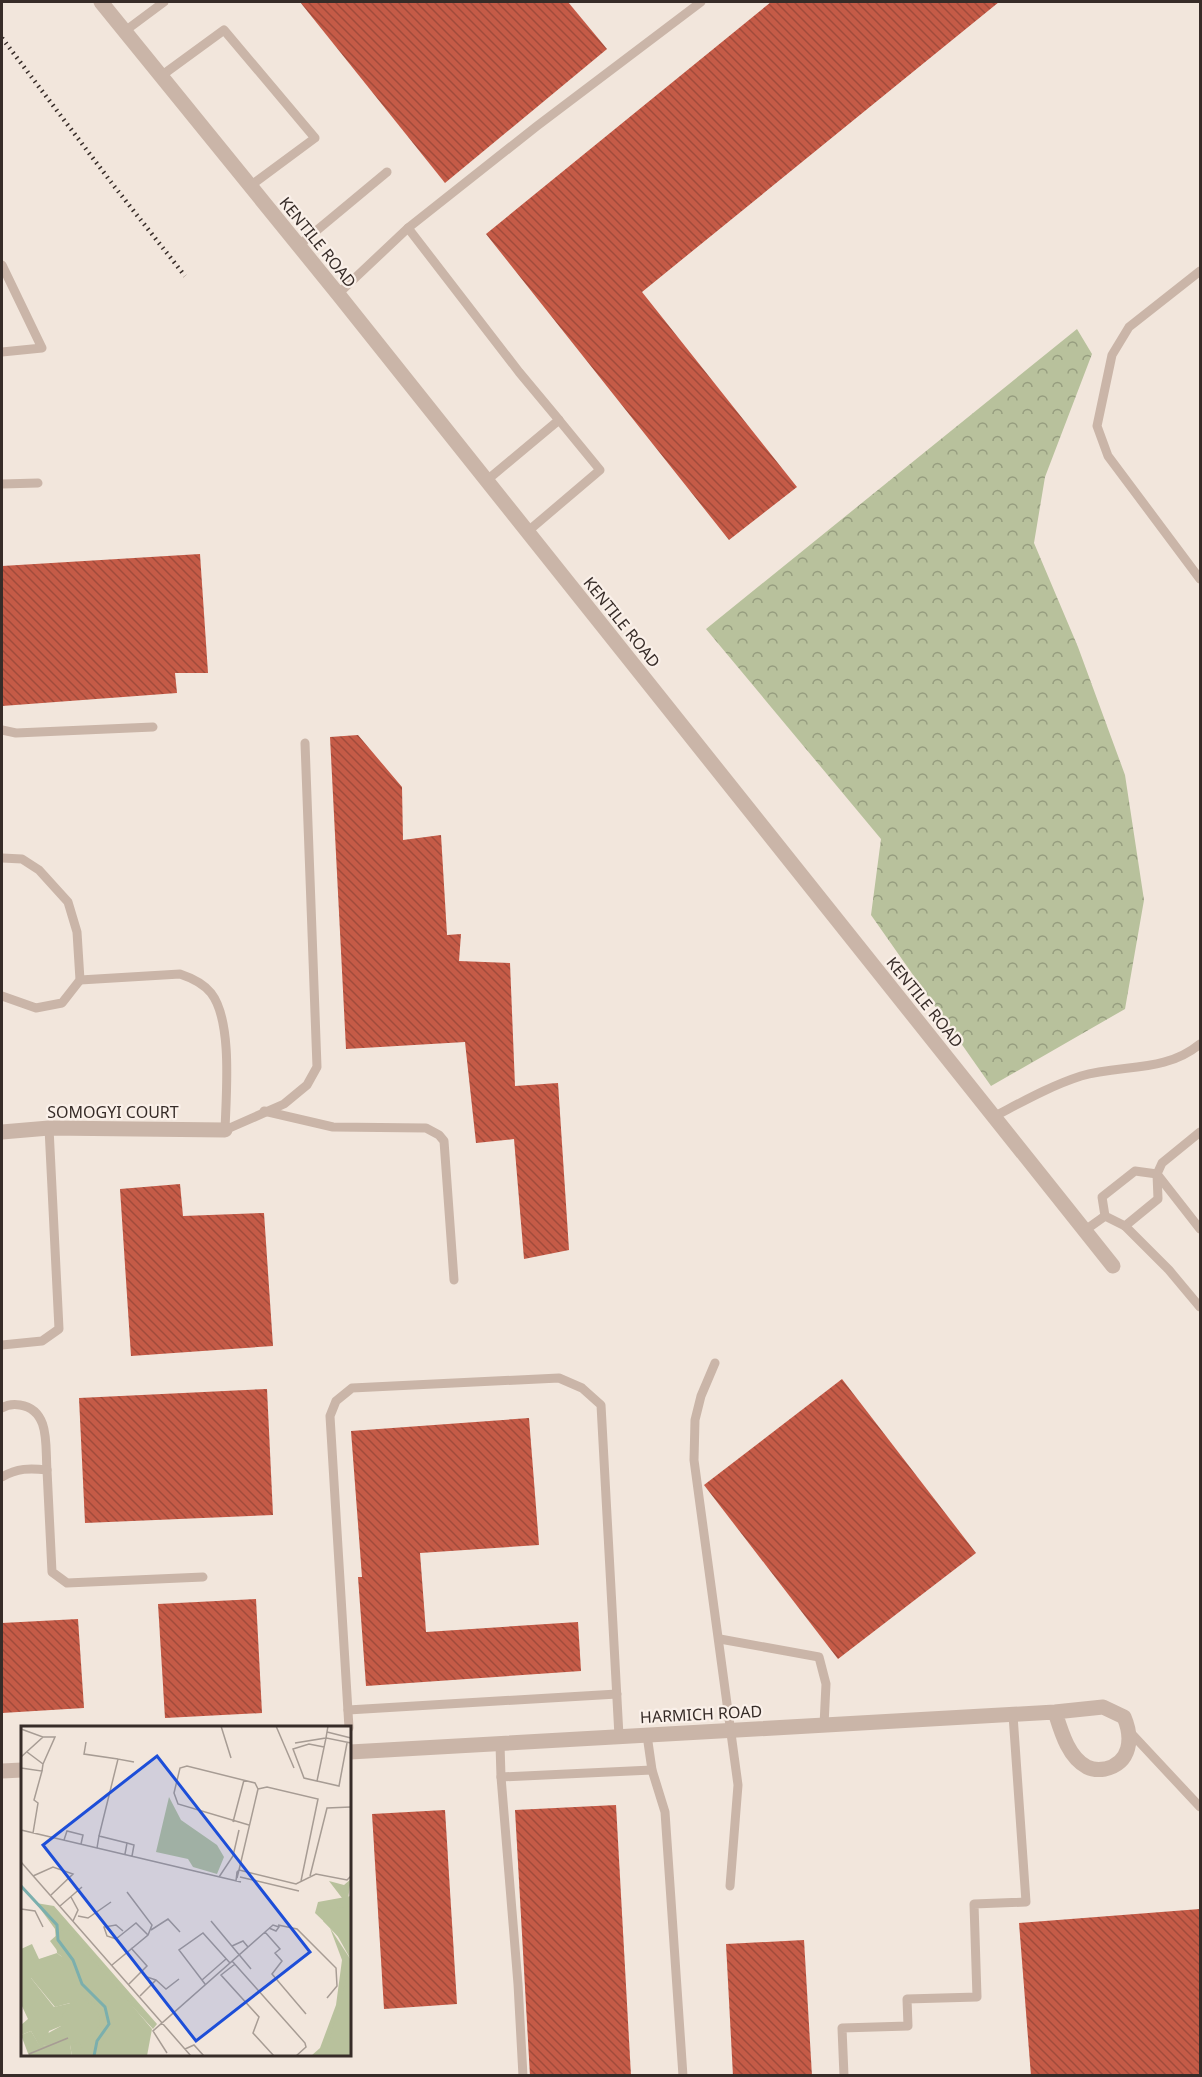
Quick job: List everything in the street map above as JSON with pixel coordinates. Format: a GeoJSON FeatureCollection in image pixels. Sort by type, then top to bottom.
{"type":"FeatureCollection","features":[{"type":"Feature","properties":{"kind":"street","name":"KENTILE ROAD"},"geometry":{"type":"LineString","coordinates":[[101,2],[338,294],[1113,1266]]}},
{"type":"Feature","properties":{"kind":"street","name":"SOMOGYI COURT"},"geometry":{"type":"LineString","coordinates":[[2,1132],[49,1128],[225,1130]]}},
{"type":"Feature","properties":{"kind":"street","name":"HARMICH ROAD"},"geometry":{"type":"LineString","coordinates":[[351,1752],[1055,1712],[1103,1707],[1124,1717],[1130,1731]]}},
{"type":"Feature","properties":{"kind":"street"},"geometry":{"type":"LineString","coordinates":[[1055,1712],[1071,1752],[1086,1767],[1098,1770],[1116,1766],[1127,1751],[1130,1731]]}},
{"type":"Feature","properties":{"kind":"street"},"geometry":{"type":"LineString","coordinates":[[2,1771],[21,1770]]}},
{"type":"Feature","properties":{"kind":"lane"},"geometry":{"type":"LineString","coordinates":[[125,31],[164,2]]}},
{"type":"Feature","properties":{"kind":"lane"},"geometry":{"type":"LineString","coordinates":[[338,294],[408,228],[528,133],[701,2]]}},
{"type":"Feature","properties":{"kind":"lane"},"geometry":{"type":"LineString","coordinates":[[161,76],[224,30],[315,138],[250,186]]}},
{"type":"Feature","properties":{"kind":"lane"},"geometry":{"type":"LineString","coordinates":[[298,246],[387,172]]}},
{"type":"Feature","properties":{"kind":"lane"},"geometry":{"type":"LineString","coordinates":[[408,228],[519,372],[600,470],[527,532]]}},
{"type":"Feature","properties":{"kind":"lane"},"geometry":{"type":"LineString","coordinates":[[2,265],[42,348],[2,352]]}},
{"type":"Feature","properties":{"kind":"lane"},"geometry":{"type":"LineString","coordinates":[[1200,271],[1129,327],[1112,355],[1097,426],[1108,456],[1200,579]]}},
{"type":"Feature","properties":{"kind":"lane"},"geometry":{"type":"LineString","coordinates":[[486,481],[560,420]]}},
{"type":"Feature","properties":{"kind":"lane"},"geometry":{"type":"LineString","coordinates":[[2,484],[38,483]]}},
{"type":"Feature","properties":{"kind":"lane"},"geometry":{"type":"LineString","coordinates":[[2,730],[16,733],[153,727]]}},
{"type":"Feature","properties":{"kind":"lane"},"geometry":{"type":"LineString","coordinates":[[80,980],[180,974],[190,977],[212,994],[224,1026],[227,1076],[225,1130],[284,1104],[307,1085],[317,1067],[305,743]]}},
{"type":"Feature","properties":{"kind":"lane"},"geometry":{"type":"LineString","coordinates":[[2,858],[22,859],[39,870],[68,902],[77,932],[80,980],[62,1003],[36,1008],[2,996]]}},
{"type":"Feature","properties":{"kind":"lane"},"geometry":{"type":"LineString","coordinates":[[993,1117],[1042,1091],[1083,1076],[1160,1065],[1200,1044]]}},
{"type":"Feature","properties":{"kind":"lane"},"geometry":{"type":"LineString","coordinates":[[264,1112],[333,1127],[426,1128],[439,1134],[444,1141],[453,1280]]}},
{"type":"Feature","properties":{"kind":"lane"},"geometry":{"type":"LineString","coordinates":[[2,1345],[42,1341],[59,1329],[49,1128]]}},
{"type":"Feature","properties":{"kind":"lane"},"geometry":{"type":"LineString","coordinates":[[1125,1226],[1158,1198],[1157,1174],[1162,1162],[1200,1132]]}},
{"type":"Feature","properties":{"kind":"lane"},"geometry":{"type":"LineString","coordinates":[[1104,1216],[1102,1197],[1135,1171],[1157,1174],[1200,1229]]}},
{"type":"Feature","properties":{"kind":"lane"},"geometry":{"type":"LineString","coordinates":[[1084,1231],[1104,1216]]}},
{"type":"Feature","properties":{"kind":"lane"},"geometry":{"type":"LineString","coordinates":[[1104,1216],[1125,1226],[1169,1270],[1200,1307]]}},
{"type":"Feature","properties":{"kind":"lane"},"geometry":{"type":"LineString","coordinates":[[715,1363],[701,1396],[695,1420],[694,1460],[738,1785],[730,1886]]}},
{"type":"Feature","properties":{"kind":"lane"},"geometry":{"type":"LineString","coordinates":[[349,1726],[330,1416],[336,1401],[352,1388],[559,1378],[582,1388],[601,1405],[619,1736]]}},
{"type":"Feature","properties":{"kind":"lane"},"geometry":{"type":"LineString","coordinates":[[2,1408],[6,1405],[25,1406],[34,1410],[44,1424],[52,1572],[67,1583],[203,1577]]}},
{"type":"Feature","properties":{"kind":"lane"},"geometry":{"type":"LineString","coordinates":[[2,1477],[10,1472],[30,1467],[47,1470]]}},
{"type":"Feature","properties":{"kind":"lane"},"geometry":{"type":"LineString","coordinates":[[720,1639],[819,1657],[826,1684],[824,1725]]}},
{"type":"Feature","properties":{"kind":"lane"},"geometry":{"type":"LineString","coordinates":[[348,1710],[616,1694]]}},
{"type":"Feature","properties":{"kind":"lane"},"geometry":{"type":"LineString","coordinates":[[844,2076],[842,2028],[908,2026],[907,1999],[977,1997],[974,1904],[1026,1902],[1013,1714]]}},
{"type":"Feature","properties":{"kind":"lane"},"geometry":{"type":"LineString","coordinates":[[1130,1731],[1200,1807]]}},
{"type":"Feature","properties":{"kind":"lane"},"geometry":{"type":"LineString","coordinates":[[647,1736],[652,1770],[665,1812],[683,2076]]}},
{"type":"Feature","properties":{"kind":"lane"},"geometry":{"type":"LineString","coordinates":[[500,1744],[523,2076]]}},
{"type":"Feature","properties":{"kind":"lane"},"geometry":{"type":"LineString","coordinates":[[501,1777],[652,1770]]}},
{"type":"Feature","properties":{"kind":"green space"},"geometry":{"type":"Polygon","coordinates":[[[1077,329],[1092,354],[1045,477],[1034,543],[1078,647],[1125,775],[1144,900],[1125,1009],[991,1086],[871,915],[881,839],[706,629],[1077,329]]]}},
{"type":"Feature","properties":{"kind":"building"},"geometry":{"type":"Polygon","coordinates":[[[300,2],[568,2],[607,49],[445,183],[300,2]]]}},
{"type":"Feature","properties":{"kind":"building"},"geometry":{"type":"Polygon","coordinates":[[[771,2],[999,2],[642,292],[797,487],[729,540],[486,234],[771,2]]]}},
{"type":"Feature","properties":{"kind":"building"},"geometry":{"type":"Polygon","coordinates":[[[200,554],[208,673],[175,673],[177,693],[2,706],[2,566],[200,554]]]}},
{"type":"Feature","properties":{"kind":"building"},"geometry":{"type":"Polygon","coordinates":[[[358,735],[402,787],[403,840],[441,835],[447,935],[461,934],[459,961],[510,963],[515,1086],[558,1083],[569,1250],[524,1259],[514,1139],[476,1143],[465,1042],[346,1049],[330,737],[358,735]]]}},
{"type":"Feature","properties":{"kind":"building"},"geometry":{"type":"Polygon","coordinates":[[[180,1184],[183,1216],[264,1213],[273,1346],[131,1356],[120,1189],[180,1184]]]}},
{"type":"Feature","properties":{"kind":"building"},"geometry":{"type":"Polygon","coordinates":[[[842,1379],[976,1553],[838,1659],[704,1485],[842,1379]]]}},
{"type":"Feature","properties":{"kind":"building"},"geometry":{"type":"Polygon","coordinates":[[[267,1389],[273,1515],[85,1523],[79,1398],[267,1389]]]}},
{"type":"Feature","properties":{"kind":"building"},"geometry":{"type":"Polygon","coordinates":[[[529,1418],[539,1545],[420,1553],[426,1632],[578,1622],[581,1671],[366,1686],[358,1577],[362,1577],[351,1431],[529,1418]]]}},
{"type":"Feature","properties":{"kind":"building"},"geometry":{"type":"Polygon","coordinates":[[[256,1599],[262,1713],[165,1718],[158,1604],[256,1599]]]}},
{"type":"Feature","properties":{"kind":"building"},"geometry":{"type":"Polygon","coordinates":[[[78,1619],[84,1708],[2,1713],[2,1623],[78,1619]]]}},
{"type":"Feature","properties":{"kind":"building"},"geometry":{"type":"Polygon","coordinates":[[[616,1805],[631,2076],[530,2076],[515,1810],[616,1805]]]}},
{"type":"Feature","properties":{"kind":"building"},"geometry":{"type":"Polygon","coordinates":[[[445,1810],[457,2004],[384,2009],[372,1814],[445,1810]]]}},
{"type":"Feature","properties":{"kind":"building"},"geometry":{"type":"Polygon","coordinates":[[[1200,1909],[1200,2076],[1031,2076],[1019,1923],[1200,1909]]]}},
{"type":"Feature","properties":{"kind":"building"},"geometry":{"type":"Polygon","coordinates":[[[804,1940],[812,2076],[733,2076],[726,1944],[804,1940]]]}},
{"type":"Feature","properties":{"kind":"railway"},"geometry":{"type":"LineString","coordinates":[[2,38],[185,276]]}}]}
